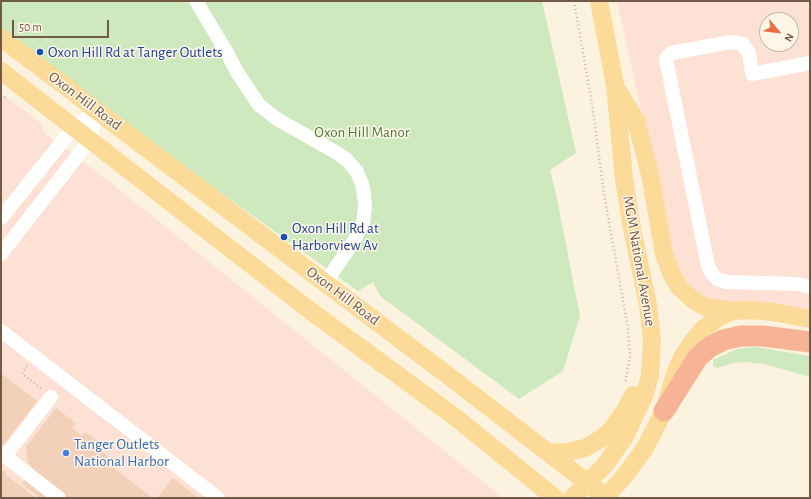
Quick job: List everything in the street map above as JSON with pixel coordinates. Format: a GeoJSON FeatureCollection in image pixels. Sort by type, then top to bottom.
{"type":"FeatureCollection","features":[{"type":"Feature","properties":{"kind":"highway"},"geometry":{"type":"LineString","coordinates":[[664,411],[698,357],[710,347],[724,340],[741,336],[763,336],[810,342]]}},
{"type":"Feature","properties":{"kind":"main road","name":"MGM National Avenue"},"geometry":{"type":"LineString","coordinates":[[572,498],[588,483],[609,459],[624,438],[639,408],[650,375],[652,340],[648,305],[632,228],[624,179],[614,85],[599,1]]}},
{"type":"Feature","properties":{"kind":"main road","name":"Oxon Hill Road"},"geometry":{"type":"LineString","coordinates":[[1,38],[550,453],[605,498]]}},
{"type":"Feature","properties":{"kind":"main road","name":"Oxon Hill Road"},"geometry":{"type":"LineString","coordinates":[[1,71],[308,310],[455,417],[555,498]]}},
{"type":"Feature","properties":{"kind":"main road"},"geometry":{"type":"LineString","coordinates":[[614,85],[636,120],[651,179],[664,254],[672,275],[679,287],[692,299],[706,307],[733,311],[766,311],[810,319]]}},
{"type":"Feature","properties":{"kind":"main road"},"geometry":{"type":"LineString","coordinates":[[605,498],[623,478],[645,448],[664,411],[675,374],[683,356],[693,341],[702,330],[719,317],[733,311]]}},
{"type":"Feature","properties":{"kind":"main road"},"geometry":{"type":"LineString","coordinates":[[550,453],[567,452],[585,448],[602,438],[612,428],[626,409],[633,394],[652,340]]}},
{"type":"Feature","properties":{"kind":"street"},"geometry":{"type":"LineString","coordinates":[[196,1],[237,72],[260,105],[278,119],[347,160],[356,172],[362,184],[365,207],[363,223],[352,244],[325,283]]}},
{"type":"Feature","properties":{"kind":"street"},"geometry":{"type":"LineString","coordinates":[[810,63],[752,74],[749,53],[743,44],[731,42],[672,53],[666,59],[708,266],[711,272],[717,279],[726,282],[798,284],[810,287]]}},
{"type":"Feature","properties":{"kind":"street"},"geometry":{"type":"LineString","coordinates":[[1,218],[74,127],[97,111]]}},
{"type":"Feature","properties":{"kind":"street"},"geometry":{"type":"LineString","coordinates":[[1,254],[90,140],[97,111]]}},
{"type":"Feature","properties":{"kind":"street"},"geometry":{"type":"LineString","coordinates":[[1,330],[218,498]]}},
{"type":"Feature","properties":{"kind":"street"},"geometry":{"type":"LineString","coordinates":[[51,397],[3,457],[59,498]]}},
{"type":"Feature","properties":{"kind":"path"},"geometry":{"type":"LineString","coordinates":[[574,1],[592,104],[605,200],[628,328],[630,357],[623,388]]}},
{"type":"Feature","properties":{"kind":"path"},"geometry":{"type":"LineString","coordinates":[[1,98],[4,98],[7,95]]}},
{"type":"Feature","properties":{"kind":"shaded area"},"geometry":{"type":"Polygon","coordinates":[[[617,1],[810,1],[810,320],[733,311],[700,296],[677,270],[617,1]]]}},
{"type":"Feature","properties":{"kind":"shaded area"},"geometry":{"type":"Polygon","coordinates":[[[1,93],[42,124],[44,133],[101,175],[503,498],[1,498],[1,93]]]}},
{"type":"Feature","properties":{"kind":"green space","name":"Oxon Hill Manor"},"geometry":{"type":"Polygon","coordinates":[[[1,1],[542,1],[576,153],[550,170],[580,316],[563,371],[519,399],[380,296],[373,282],[358,291],[1,38],[1,1]]]}},
{"type":"Feature","properties":{"kind":"green space"},"geometry":{"type":"Polygon","coordinates":[[[755,347],[810,356],[810,377],[764,364],[746,362],[733,363],[717,368],[713,366],[713,360],[737,349],[755,347]]]}},
{"type":"Feature","properties":{"kind":"building"},"geometry":{"type":"Polygon","coordinates":[[[1,373],[37,401],[4,444],[1,444],[1,373]]]}},
{"type":"Feature","properties":{"kind":"building","name":"Tanger Outlets National Harbor"},"geometry":{"type":"Polygon","coordinates":[[[56,408],[76,423],[72,428],[82,436],[85,432],[96,440],[93,444],[113,460],[109,464],[152,498],[40,498],[22,484],[33,468],[28,464],[26,447],[56,408]]]}},
{"type":"Feature","properties":{"kind":"building"},"geometry":{"type":"Polygon","coordinates":[[[1,471],[5,471],[5,474],[36,498],[1,498],[1,471]]]}},
{"type":"Feature","properties":{"kind":"building","name":"Tanger Outlets National Harbor"},"geometry":{"type":"Polygon","coordinates":[[[173,478],[198,498],[157,498],[173,478]]]}},
{"type":"Feature","properties":{"kind":"place","name":"Oxon Hill Rd at Tanger Outlets"},"geometry":{"type":"Point","coordinates":[40,52]}},
{"type":"Feature","properties":{"kind":"place","name":"Oxon Hill Rd at Harborview Av"},"geometry":{"type":"Point","coordinates":[284,237]}},
{"type":"Feature","properties":{"kind":"place","name":"Tanger Outlets National Harbor"},"geometry":{"type":"Point","coordinates":[66,453]}}]}
